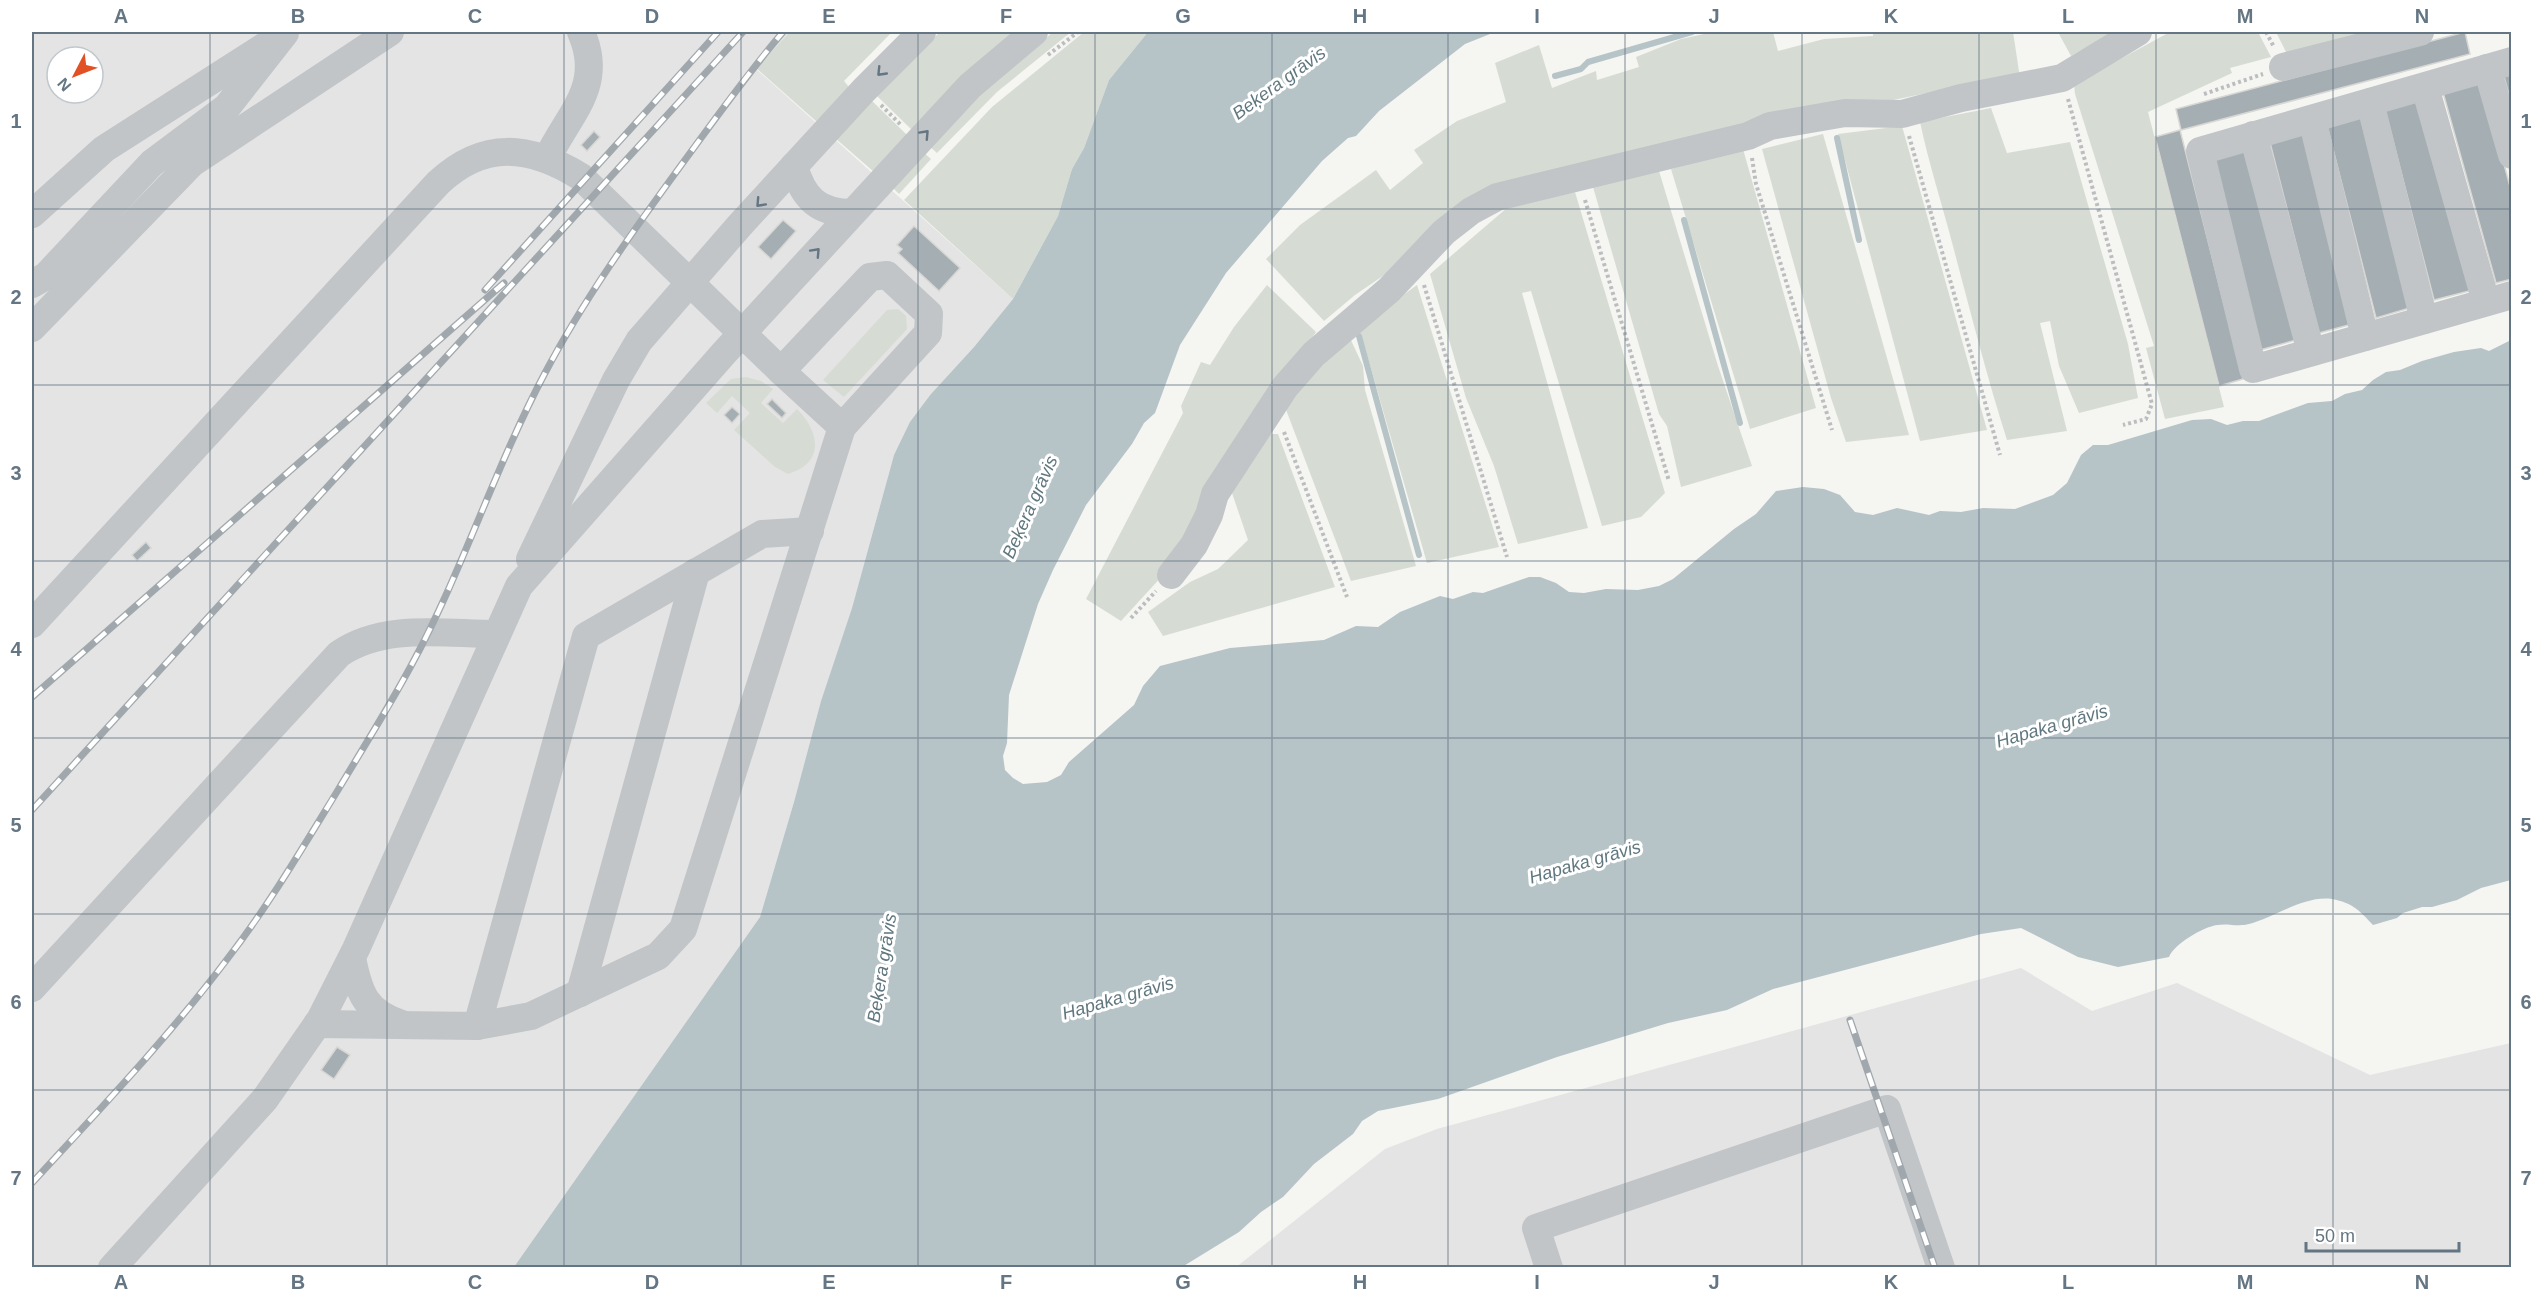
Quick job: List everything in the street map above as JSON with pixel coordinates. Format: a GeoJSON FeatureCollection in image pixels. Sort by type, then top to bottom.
{"type":"FeatureCollection","features":[{"type":"Feature","properties":{"kind":"street"},"geometry":{"type":"LineString","coordinates":[[32,214],[104,149],[286,32]]}},
{"type":"Feature","properties":{"kind":"street"},"geometry":{"type":"LineString","coordinates":[[32,284],[46,276],[152,163],[227,107],[286,32]]}},
{"type":"Feature","properties":{"kind":"street"},"geometry":{"type":"LineString","coordinates":[[32,328],[192,164],[390,32]]}},
{"type":"Feature","properties":{"kind":"street"},"geometry":{"type":"LineString","coordinates":[[547,159],[586,90],[590,64],[581,32]]}},
{"type":"Feature","properties":{"kind":"street"},"geometry":{"type":"LineString","coordinates":[[112,1268],[265,1099],[317,1024],[352,958],[496,634],[616,380],[639,341],[794,166],[864,90],[922,32]]}},
{"type":"Feature","properties":{"kind":"street"},"geometry":{"type":"LineString","coordinates":[[519,586],[742,333],[918,141],[970,87],[1034,32]]}},
{"type":"Feature","properties":{"kind":"street"},"geometry":{"type":"LineString","coordinates":[[1171,575],[1194,546],[1209,515],[1215,494],[1285,387],[1314,354],[1389,291],[1444,232],[1470,211],[1497,197],[1748,136],[1770,126],[1845,113],[1902,114],[1961,98],[2062,78],[2139,32]]}},
{"type":"Feature","properties":{"kind":"street"},"geometry":{"type":"LineString","coordinates":[[2283,67],[2420,32]]}},
{"type":"Feature","properties":{"kind":"street"},"geometry":{"type":"LineString","coordinates":[[2425,87],[2499,299],[2253,369],[2200,151],[2499,65],[2511,155]]}},
{"type":"Feature","properties":{"kind":"street"},"geometry":{"type":"LineString","coordinates":[[2370,102],[2424,320]]}},
{"type":"Feature","properties":{"kind":"street"},"geometry":{"type":"LineString","coordinates":[[2312,119],[2364,337]]}},
{"type":"Feature","properties":{"kind":"street"},"geometry":{"type":"LineString","coordinates":[[2253,135],[2311,352]]}},
{"type":"Feature","properties":{"kind":"street"},"geometry":{"type":"LineString","coordinates":[[32,624],[451,171],[479,156],[499,152],[520,152],[547,159],[581,177],[842,427]]}},
{"type":"Feature","properties":{"kind":"street"},"geometry":{"type":"LineString","coordinates":[[794,166],[800,185],[818,205],[826,211],[852,213]]}},
{"type":"Feature","properties":{"kind":"street"},"geometry":{"type":"LineString","coordinates":[[317,1024],[477,1026],[531,1016],[658,956],[683,928],[842,427],[928,333],[928,314],[887,275],[870,277],[781,371]]}},
{"type":"Feature","properties":{"kind":"street"},"geometry":{"type":"LineString","coordinates":[[477,1026],[586,636],[762,534],[810,531]]}},
{"type":"Feature","properties":{"kind":"street"},"geometry":{"type":"LineString","coordinates":[[580,993],[696,572]]}},
{"type":"Feature","properties":{"kind":"street"},"geometry":{"type":"LineString","coordinates":[[32,988],[339,654],[365,639],[389,634],[496,634]]}},
{"type":"Feature","properties":{"kind":"street"},"geometry":{"type":"LineString","coordinates":[[352,958],[356,982],[364,998],[378,1013],[404,1025]]}},
{"type":"Feature","properties":{"kind":"street"},"geometry":{"type":"LineString","coordinates":[[1549,1268],[1536,1228],[1887,1108],[1941,1268]]}},
{"type":"Feature","properties":{"kind":"path"},"geometry":{"type":"LineString","coordinates":[[1042,60],[1078,32]]}},
{"type":"Feature","properties":{"kind":"path"},"geometry":{"type":"LineString","coordinates":[[2204,94],[2283,67]]}},
{"type":"Feature","properties":{"kind":"path"},"geometry":{"type":"LineString","coordinates":[[2062,78],[2152,404],[2146,419],[2123,425]]}},
{"type":"Feature","properties":{"kind":"path"},"geometry":{"type":"LineString","coordinates":[[864,90],[918,141]]}},
{"type":"Feature","properties":{"kind":"path"},"geometry":{"type":"LineString","coordinates":[[1902,114],[2000,455]]}},
{"type":"Feature","properties":{"kind":"path"},"geometry":{"type":"LineString","coordinates":[[1748,136],[1756,184],[1832,430]]}},
{"type":"Feature","properties":{"kind":"path"},"geometry":{"type":"LineString","coordinates":[[1579,178],[1669,481]]}},
{"type":"Feature","properties":{"kind":"path"},"geometry":{"type":"LineString","coordinates":[[1414,264],[1422,281],[1507,557]]}},
{"type":"Feature","properties":{"kind":"path"},"geometry":{"type":"LineString","coordinates":[[1274,404],[1347,597]]}},
{"type":"Feature","properties":{"kind":"path"},"geometry":{"type":"LineString","coordinates":[[1131,618],[1171,575]]}},
{"type":"Feature","properties":{"kind":"shaded area"},"geometry":{"type":"Polygon","coordinates":[[[32,32],[790,32],[756,69],[1013,299],[974,347],[931,394],[894,455],[852,608],[821,701],[760,917],[514,1267],[32,1267],[32,32]]]}},
{"type":"Feature","properties":{"kind":"shaded area"},"geometry":{"type":"Polygon","coordinates":[[[790,32],[892,32],[844,81],[849,87],[817,122],[756,68],[790,32]]]}},
{"type":"Feature","properties":{"kind":"shaded area"},"geometry":{"type":"Polygon","coordinates":[[[940,32],[1015,32],[912,130],[875,94],[940,32]]]}},
{"type":"Feature","properties":{"kind":"shaded area"},"geometry":{"type":"Polygon","coordinates":[[[1053,32],[1071,32],[997,92],[937,153],[929,146],[963,110],[1053,32]]]}},
{"type":"Feature","properties":{"kind":"shaded area"},"geometry":{"type":"Polygon","coordinates":[[[1084,32],[1148,32],[1109,80],[1084,148],[1072,169],[1058,216],[1013,299],[904,200],[992,107],[1084,32]]]}},
{"type":"Feature","properties":{"kind":"shaded area"},"geometry":{"type":"Polygon","coordinates":[[[1713,32],[1773,32],[1778,51],[1824,39],[1873,36],[1873,32],[2013,32],[2020,78],[1932,92],[1572,166],[1393,269],[1355,295],[1324,321],[1266,259],[1300,225],[1376,170],[1390,190],[1423,163],[1414,150],[1457,121],[1506,102],[1495,63],[1539,45],[1552,88],[1596,71],[1597,80],[1639,67],[1636,57],[1681,39],[1713,32]]]}},
{"type":"Feature","properties":{"kind":"shaded area"},"geometry":{"type":"Polygon","coordinates":[[[2058,32],[2114,32],[2071,56],[2058,32]]]}},
{"type":"Feature","properties":{"kind":"shaded area"},"geometry":{"type":"Polygon","coordinates":[[[2170,32],[2258,32],[2271,57],[2230,68],[2232,73],[2148,112],[2224,407],[2165,419],[2146,348],[2154,346],[2075,94],[2074,84],[2170,32]]]}},
{"type":"Feature","properties":{"kind":"shaded area"},"geometry":{"type":"Polygon","coordinates":[[[2276,32],[2366,32],[2287,54],[2276,32]]]}},
{"type":"Feature","properties":{"kind":"shaded area"},"geometry":{"type":"Polygon","coordinates":[[[870,99],[907,135],[874,172],[835,138],[870,99]]]}},
{"type":"Feature","properties":{"kind":"shaded area"},"geometry":{"type":"Polygon","coordinates":[[[1991,108],[2007,153],[2070,142],[2128,344],[2138,398],[2079,413],[2059,366],[2050,321],[2040,323],[2067,431],[2007,440],[1979,345],[1920,122],[1991,108]]]}},
{"type":"Feature","properties":{"kind":"shaded area"},"geometry":{"type":"Polygon","coordinates":[[[1902,126],[1987,430],[1920,441],[1838,134],[1902,126]]]}},
{"type":"Feature","properties":{"kind":"shaded area"},"geometry":{"type":"Polygon","coordinates":[[[1823,134],[1909,435],[1846,442],[1831,398],[1762,149],[1823,134]]]}},
{"type":"Feature","properties":{"kind":"shaded area"},"geometry":{"type":"Polygon","coordinates":[[[1743,149],[1816,408],[1750,429],[1671,169],[1743,149]]]}},
{"type":"Feature","properties":{"kind":"shaded area"},"geometry":{"type":"Polygon","coordinates":[[[923,152],[931,159],[899,194],[892,187],[923,152]]]}},
{"type":"Feature","properties":{"kind":"shaded area"},"geometry":{"type":"Polygon","coordinates":[[[1659,171],[1718,366],[1752,466],[1681,487],[1667,426],[1659,414],[1593,187],[1659,171]]]}},
{"type":"Feature","properties":{"kind":"shaded area"},"geometry":{"type":"Polygon","coordinates":[[[1575,192],[1665,493],[1641,517],[1602,526],[1531,291],[1522,293],[1588,528],[1518,544],[1494,466],[1466,398],[1430,274],[1508,207],[1575,192]]]}},
{"type":"Feature","properties":{"kind":"shaded area"},"geometry":{"type":"Polygon","coordinates":[[[1267,285],[1316,332],[1266,402],[1174,563],[1121,621],[1086,599],[1183,413],[1181,406],[1201,362],[1210,365],[1234,327],[1267,285]]]}},
{"type":"Feature","properties":{"kind":"shaded area"},"geometry":{"type":"Polygon","coordinates":[[[1417,285],[1499,547],[1427,563],[1359,327],[1417,285]]]}},
{"type":"Feature","properties":{"kind":"shaded area"},"geometry":{"type":"Polygon","coordinates":[[[898,309],[906,316],[907,329],[844,397],[823,380],[887,310],[898,309]]]}},
{"type":"Feature","properties":{"kind":"shaded area"},"geometry":{"type":"Polygon","coordinates":[[[1349,336],[1363,366],[1365,390],[1416,566],[1351,581],[1285,407],[1349,336]]]}},
{"type":"Feature","properties":{"kind":"shaded area"},"geometry":{"type":"Polygon","coordinates":[[[746,377],[761,381],[773,389],[761,403],[783,423],[797,409],[805,418],[814,437],[815,446],[813,455],[800,469],[788,474],[775,467],[734,430],[750,413],[732,396],[717,413],[706,403],[731,379],[746,377]]]}},
{"type":"Feature","properties":{"kind":"shaded area"},"geometry":{"type":"Polygon","coordinates":[[[1266,434],[1278,434],[1335,587],[1163,636],[1148,612],[1190,582],[1218,569],[1248,540],[1232,493],[1266,434]]]}},
{"type":"Feature","properties":{"kind":"shaded area"},"geometry":{"type":"Polygon","coordinates":[[[2021,968],[2092,1011],[2177,983],[2370,1075],[2511,1043],[2511,1267],[1235,1268],[1385,1149],[1437,1129],[2021,968]]]}},
{"type":"Feature","properties":{"kind":"water"},"geometry":{"type":"Polygon","coordinates":[[[1148,32],[1495,32],[1465,44],[1379,111],[1356,136],[1348,138],[1322,161],[1226,273],[1180,345],[1155,413],[1144,423],[1132,444],[1086,505],[1038,604],[1009,695],[1007,743],[1003,756],[1005,770],[1013,778],[1023,784],[1047,782],[1061,775],[1069,762],[1134,705],[1143,686],[1160,666],[1230,648],[1324,640],[1356,626],[1378,627],[1400,612],[1440,596],[1453,599],[1473,592],[1483,593],[1529,577],[1540,577],[1556,583],[1569,592],[1584,593],[1606,589],[1638,590],[1659,586],[1673,579],[1756,514],[1776,491],[1803,487],[1824,489],[1840,495],[1855,512],[1873,515],[1897,508],[1929,515],[1940,511],[1961,512],[1983,508],[2015,509],[2053,495],[2067,483],[2081,455],[2093,445],[2108,445],[2192,420],[2211,419],[2227,425],[2243,421],[2259,421],[2308,403],[2332,401],[2345,394],[2362,390],[2386,372],[2400,370],[2454,352],[2481,348],[2489,351],[2511,340],[2511,880],[2481,888],[2457,900],[2432,907],[2422,907],[2373,925],[2351,905],[2332,899],[2311,900],[2249,924],[2211,926],[2183,942],[2169,957],[2118,967],[2078,957],[2021,928],[1981,934],[1773,989],[1727,1010],[1668,1023],[1557,1057],[1438,1099],[1378,1111],[1362,1121],[1353,1134],[1314,1164],[1283,1197],[1261,1212],[1239,1232],[1182,1267],[514,1267],[760,917],[821,701],[852,608],[894,455],[910,422],[931,394],[974,347],[1013,299],[1058,216],[1072,169],[1084,148],[1109,80],[1148,32]]]}},
{"type":"Feature","properties":{"kind":"building"},"geometry":{"type":"Polygon","coordinates":[[[2465,32],[2470,54],[2181,130],[2176,109],[2465,32]]]}},
{"type":"Feature","properties":{"kind":"building"},"geometry":{"type":"Polygon","coordinates":[[[2512,66],[2512,106],[2502,69],[2512,66]]]}},
{"type":"Feature","properties":{"kind":"building"},"geometry":{"type":"Polygon","coordinates":[[[2480,75],[2512,194],[2512,279],[2496,283],[2441,85],[2480,75]]]}},
{"type":"Feature","properties":{"kind":"building"},"geometry":{"type":"Polygon","coordinates":[[[2420,92],[2473,290],[2434,300],[2383,102],[2420,92]]]}},
{"type":"Feature","properties":{"kind":"building"},"geometry":{"type":"Polygon","coordinates":[[[2362,108],[2413,307],[2376,318],[2325,118],[2362,108]]]}},
{"type":"Feature","properties":{"kind":"building"},"geometry":{"type":"Polygon","coordinates":[[[2305,125],[2356,323],[2319,333],[2268,135],[2305,125]]]}},
{"type":"Feature","properties":{"kind":"building"},"geometry":{"type":"Polygon","coordinates":[[[2180,130],[2243,379],[2219,386],[2155,137],[2180,130]]]}},
{"type":"Feature","properties":{"kind":"building"},"geometry":{"type":"Polygon","coordinates":[[[594,131],[600,137],[587,151],[581,145],[594,131]]]}},
{"type":"Feature","properties":{"kind":"building"},"geometry":{"type":"Polygon","coordinates":[[[2243,142],[2296,340],[2260,350],[2206,152],[2243,142]]]}},
{"type":"Feature","properties":{"kind":"building"},"geometry":{"type":"Polygon","coordinates":[[[783,220],[796,231],[771,259],[758,247],[783,220]]]}},
{"type":"Feature","properties":{"kind":"building"},"geometry":{"type":"Polygon","coordinates":[[[914,226],[960,268],[939,291],[898,253],[902,249],[897,245],[914,226]]]}},
{"type":"Feature","properties":{"kind":"building"},"geometry":{"type":"Polygon","coordinates":[[[772,399],[786,413],[782,418],[767,404],[772,399]]]}},
{"type":"Feature","properties":{"kind":"building"},"geometry":{"type":"Polygon","coordinates":[[[732,407],[740,414],[732,423],[724,415],[732,407]]]}},
{"type":"Feature","properties":{"kind":"building"},"geometry":{"type":"Polygon","coordinates":[[[146,542],[151,548],[137,561],[132,555],[146,542]]]}},
{"type":"Feature","properties":{"kind":"building"},"geometry":{"type":"Polygon","coordinates":[[[337,1047],[350,1055],[334,1079],[321,1070],[337,1047]]]}},
{"type":"Feature","properties":{"kind":"waterway"},"geometry":{"type":"LineString","coordinates":[[1555,76],[1581,69],[1588,62],[1692,32]]}},
{"type":"Feature","properties":{"kind":"waterway"},"geometry":{"type":"LineString","coordinates":[[1837,138],[1859,240]]}},
{"type":"Feature","properties":{"kind":"waterway"},"geometry":{"type":"LineString","coordinates":[[1684,220],[1740,423]]}},
{"type":"Feature","properties":{"kind":"waterway"},"geometry":{"type":"LineString","coordinates":[[1359,336],[1419,555]]}},
{"type":"Feature","properties":{"kind":"railway"},"geometry":{"type":"LineString","coordinates":[[485,290],[718,32]]}},
{"type":"Feature","properties":{"kind":"railway"},"geometry":{"type":"LineString","coordinates":[[32,810],[743,32]]}},
{"type":"Feature","properties":{"kind":"railway"},"geometry":{"type":"LineString","coordinates":[[32,1183],[181,1017],[272,897],[412,664],[447,592],[510,445],[560,346],[610,266],[664,189],[731,97],[783,32]]}},
{"type":"Feature","properties":{"kind":"railway"},"geometry":{"type":"LineString","coordinates":[[32,697],[504,283]]}},
{"type":"Feature","properties":{"kind":"railway"},"geometry":{"type":"LineString","coordinates":[[1850,1020],[1935,1268]]}},
{"type":"Feature","properties":{"kind":"water label","name":"Beķera grāvis"},"geometry":{"type":"Point","coordinates":[1279,83]}},
{"type":"Feature","properties":{"kind":"water label","name":"Beķera grāvis"},"geometry":{"type":"Point","coordinates":[1030,507]}},
{"type":"Feature","properties":{"kind":"water label","name":"Hapaka grāvis"},"geometry":{"type":"Point","coordinates":[2052,726]}},
{"type":"Feature","properties":{"kind":"water label","name":"Hapaka grāvis"},"geometry":{"type":"Point","coordinates":[1585,862]}},
{"type":"Feature","properties":{"kind":"water label","name":"Beķera grāvis"},"geometry":{"type":"Point","coordinates":[882,968]}},
{"type":"Feature","properties":{"kind":"water label","name":"Hapaka grāvis"},"geometry":{"type":"Point","coordinates":[1118,998]}}]}
